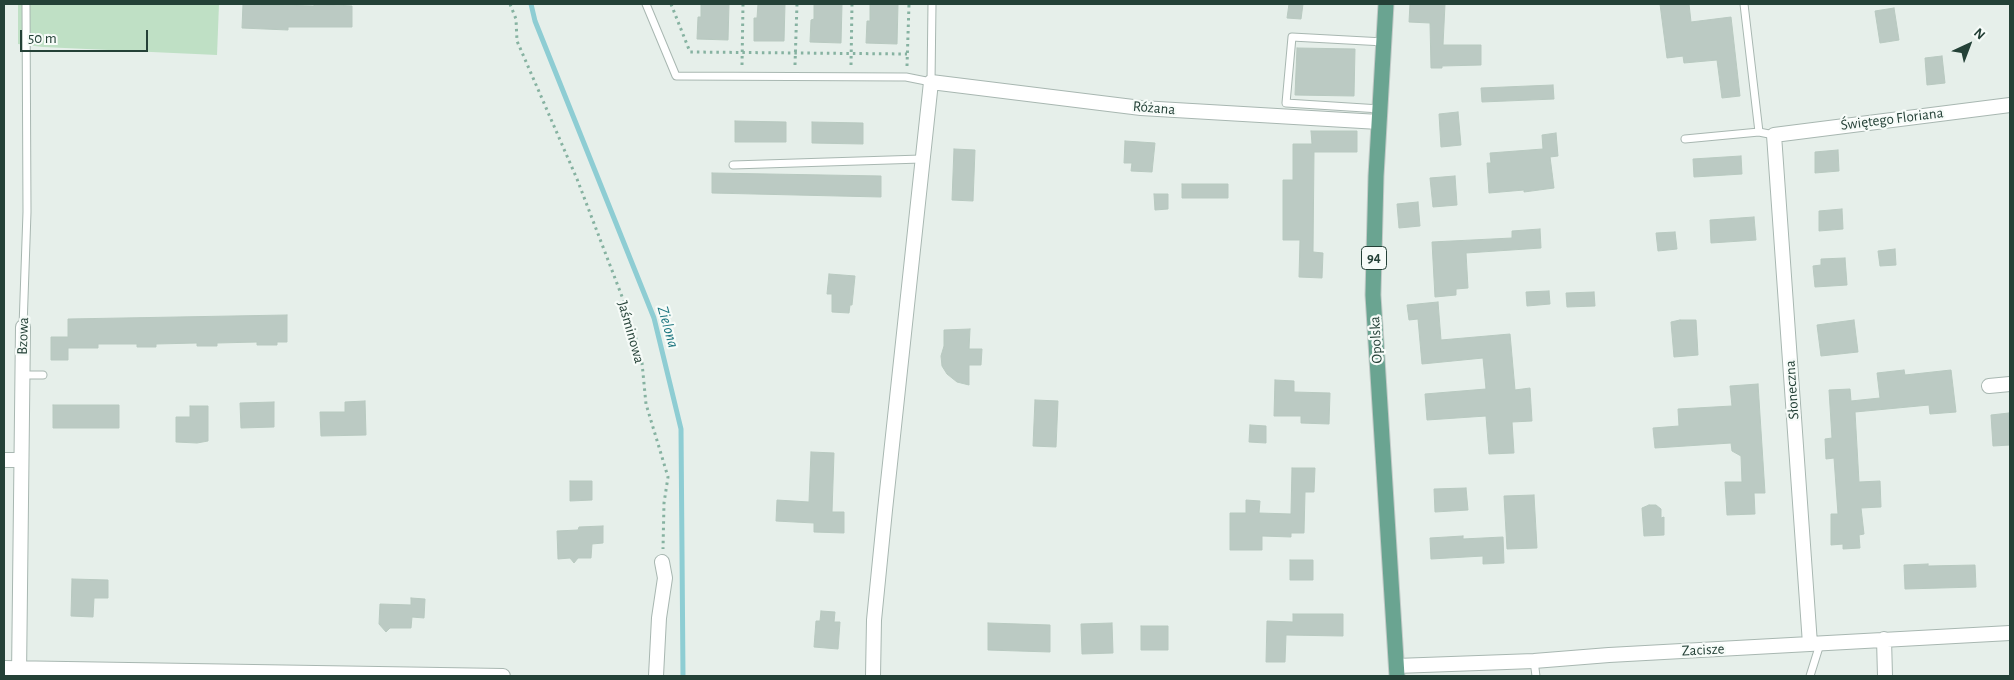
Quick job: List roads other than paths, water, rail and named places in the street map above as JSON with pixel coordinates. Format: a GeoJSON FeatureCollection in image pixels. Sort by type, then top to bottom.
{"type":"FeatureCollection","features":[{"type":"Feature","properties":{"kind":"main road","name":"Opolska"},"geometry":{"type":"LineString","coordinates":[[1386,4],[1373,295],[1396,671]]}},
{"type":"Feature","properties":{"kind":"street","name":"Różana"},"geometry":{"type":"LineString","coordinates":[[931,82],[1141,108],[1380,116]]}},
{"type":"Feature","properties":{"kind":"street"},"geometry":{"type":"LineString","coordinates":[[873,676],[874,620],[921,159],[931,82]]}},
{"type":"Feature","properties":{"kind":"street","name":"Świętego Floriana"},"geometry":{"type":"LineString","coordinates":[[1774,135],[2010,105]]}},
{"type":"Feature","properties":{"kind":"street","name":"Słoneczna"},"geometry":{"type":"LineString","coordinates":[[1774,135],[1815,644]]}},
{"type":"Feature","properties":{"kind":"street","name":"Bzowa"},"geometry":{"type":"LineString","coordinates":[[19,672],[23,327]]}},
{"type":"Feature","properties":{"kind":"street"},"geometry":{"type":"LineString","coordinates":[[1989,386],[2010,384]]}},
{"type":"Feature","properties":{"kind":"street"},"geometry":{"type":"LineString","coordinates":[[4,460],[20,460]]}},
{"type":"Feature","properties":{"kind":"street"},"geometry":{"type":"LineString","coordinates":[[656,676],[665,578],[662,562]]}},
{"type":"Feature","properties":{"kind":"street","name":"Zacisze"},"geometry":{"type":"LineString","coordinates":[[1396,671],[1609,655],[2010,633]]}},
{"type":"Feature","properties":{"kind":"street"},"geometry":{"type":"LineString","coordinates":[[1884,639],[1885,676]]}},
{"type":"Feature","properties":{"kind":"street"},"geometry":{"type":"LineString","coordinates":[[4,668],[19,672],[503,676]]}},
{"type":"Feature","properties":{"kind":"lane","name":"Bzowa"},"geometry":{"type":"LineString","coordinates":[[23,327],[27,212],[26,4]]}},
{"type":"Feature","properties":{"kind":"lane"},"geometry":{"type":"LineString","coordinates":[[646,4],[676,76],[795,75],[906,77],[931,82],[932,4]]}},
{"type":"Feature","properties":{"kind":"lane"},"geometry":{"type":"LineString","coordinates":[[1744,4],[1759,132]]}},
{"type":"Feature","properties":{"kind":"lane"},"geometry":{"type":"LineString","coordinates":[[1380,116],[1286,103],[1292,37],[1384,42]]}},
{"type":"Feature","properties":{"kind":"lane"},"geometry":{"type":"LineString","coordinates":[[1685,139],[1759,132],[1774,135]]}},
{"type":"Feature","properties":{"kind":"lane"},"geometry":{"type":"LineString","coordinates":[[733,165],[921,159]]}},
{"type":"Feature","properties":{"kind":"lane"},"geometry":{"type":"LineString","coordinates":[[22,375],[43,375]]}},
{"type":"Feature","properties":{"kind":"lane"},"geometry":{"type":"LineString","coordinates":[[1810,676],[1815,644]]}},
{"type":"Feature","properties":{"kind":"lane"},"geometry":{"type":"LineString","coordinates":[[1534,661],[1536,676]]}},
{"type":"Feature","properties":{"kind":"waterway","name":"Zielona"},"geometry":{"type":"LineString","coordinates":[[531,4],[535,21],[654,318],[681,429],[683,676]]}}]}
